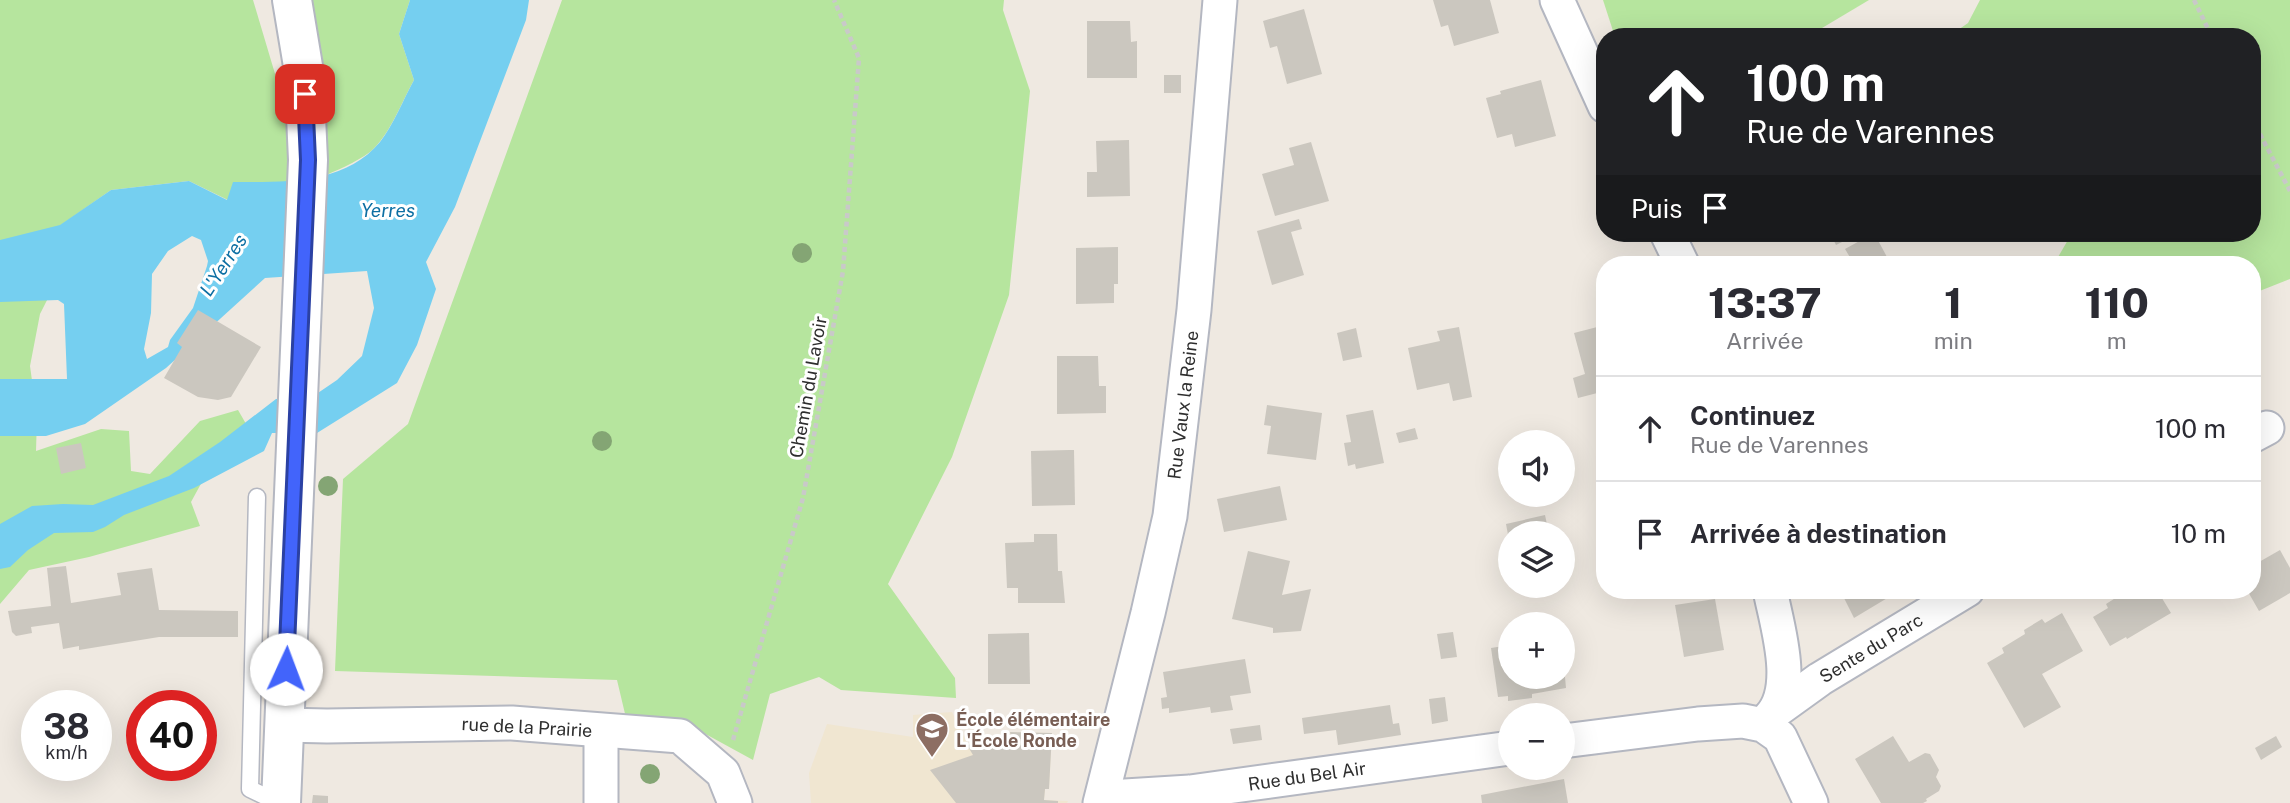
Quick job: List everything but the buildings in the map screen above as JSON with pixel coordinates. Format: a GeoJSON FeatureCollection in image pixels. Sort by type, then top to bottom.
{"type":"FeatureCollection","features":[{"type":"Feature","properties":{"kind":"street"},"geometry":{"type":"LineString","coordinates":[[280,803],[308,160],[304,72],[292,0]]}},
{"type":"Feature","properties":{"kind":"street","name":"Rue Vaux la Reine"},"geometry":{"type":"LineString","coordinates":[[1103,803],[1170,516],[1194,310],[1220,0]]}},
{"type":"Feature","properties":{"kind":"street"},"geometry":{"type":"LineString","coordinates":[[1557,0],[1596,86]]}},
{"type":"Feature","properties":{"kind":"street"},"geometry":{"type":"LineString","coordinates":[[1772,599],[1785,667],[1770,717],[1811,803]]}},
{"type":"Feature","properties":{"kind":"street","name":"Sente du Parc"},"geometry":{"type":"LineString","coordinates":[[1770,717],[1820,679],[1952,599]]}},
{"type":"Feature","properties":{"kind":"street"},"geometry":{"type":"LineString","coordinates":[[1575,739],[1770,717]]}},
{"type":"Feature","properties":{"kind":"street","name":"rue de la Prairie"},"geometry":{"type":"LineString","coordinates":[[284,725],[512,723],[680,736],[723,773],[735,803]]}},
{"type":"Feature","properties":{"kind":"street"},"geometry":{"type":"LineString","coordinates":[[601,731],[601,803]]}},
{"type":"Feature","properties":{"kind":"street","name":"Rue du Bel Air"},"geometry":{"type":"LineString","coordinates":[[1103,803],[1125,796],[1190,792],[1498,750]]}},
{"type":"Feature","properties":{"kind":"lane"},"geometry":{"type":"LineString","coordinates":[[257,497],[250,789],[280,803]]}},
{"type":"Feature","properties":{"kind":"path","name":"Chemin du Lavoir"},"geometry":{"type":"LineString","coordinates":[[723,773],[803,498],[843,271],[859,58],[834,0]]}},
{"type":"Feature","properties":{"kind":"path"},"geometry":{"type":"LineString","coordinates":[[2194,0],[2208,28]]}},
{"type":"Feature","properties":{"kind":"path"},"geometry":{"type":"LineString","coordinates":[[2261,136],[2290,191]]}},
{"type":"Feature","properties":{"kind":"shaded area","name":"École élémentaire L'École Ronde"},"geometry":{"type":"Polygon","coordinates":[[[952,712],[968,745],[1010,737],[1010,732],[1052,733],[1049,789],[1045,789],[1044,800],[1068,801],[1067,803],[811,803],[809,773],[827,724],[913,737],[913,715],[952,712]]]}},
{"type":"Feature","properties":{"kind":"green space"},"geometry":{"type":"Polygon","coordinates":[[[0,0],[253,0],[281,94],[295,182],[228,200],[189,181],[111,190],[61,225],[80,235],[40,314],[30,366],[37,417],[36,451],[101,429],[129,431],[131,471],[150,474],[200,421],[238,410],[249,429],[220,449],[191,502],[200,526],[89,557],[29,570],[0,604],[0,0]]]}},
{"type":"Feature","properties":{"kind":"green space"},"geometry":{"type":"Polygon","coordinates":[[[297,0],[410,0],[399,34],[414,80],[400,108],[383,137],[370,152],[320,178],[297,0]]]}},
{"type":"Feature","properties":{"kind":"green space"},"geometry":{"type":"Polygon","coordinates":[[[562,0],[1004,0],[1003,10],[1030,91],[1009,295],[952,457],[888,584],[955,678],[956,698],[841,690],[819,677],[770,694],[753,760],[689,725],[626,718],[617,680],[335,671],[343,479],[408,424],[562,0]]]}},
{"type":"Feature","properties":{"kind":"green space"},"geometry":{"type":"Polygon","coordinates":[[[1603,0],[1869,0],[1822,28],[1612,28],[1603,0]]]}},
{"type":"Feature","properties":{"kind":"green space"},"geometry":{"type":"Polygon","coordinates":[[[1980,0],[2290,0],[2290,279],[2261,290],[2261,256],[2059,256],[2067,242],[2261,242],[2261,28],[1961,28],[1968,23],[1980,0]]]}},
{"type":"Feature","properties":{"kind":"water","name":"Yerres"},"geometry":{"type":"Polygon","coordinates":[[[410,0],[529,0],[526,20],[455,207],[426,262],[436,289],[417,345],[397,383],[317,433],[272,433],[264,451],[194,488],[124,515],[93,532],[54,533],[28,550],[10,567],[0,569],[0,524],[32,506],[93,505],[169,476],[220,442],[276,399],[312,397],[337,380],[362,356],[374,308],[367,271],[265,278],[166,368],[85,424],[46,436],[0,436],[0,379],[67,379],[64,304],[58,300],[0,302],[0,240],[60,225],[111,190],[189,181],[227,200],[233,182],[292,181],[331,174],[349,166],[380,142],[414,80],[399,34],[410,0]],[[192,236],[168,251],[152,274],[151,313],[144,349],[147,359],[168,347],[193,308],[208,261],[201,240],[192,236]]]}},
{"type":"Feature","properties":{"kind":"place","name":"École élémentaire L'École Ronde"},"geometry":{"type":"Point","coordinates":[932,759]}},
{"type":"Feature","properties":{"kind":"route"},"geometry":{"type":"LineString","coordinates":[[286,669],[308,160],[305,94]]}},
{"type":"Feature","properties":{"kind":"water label","name":"L'Yerres"},"geometry":{"type":"Point","coordinates":[223,265]}}]}
